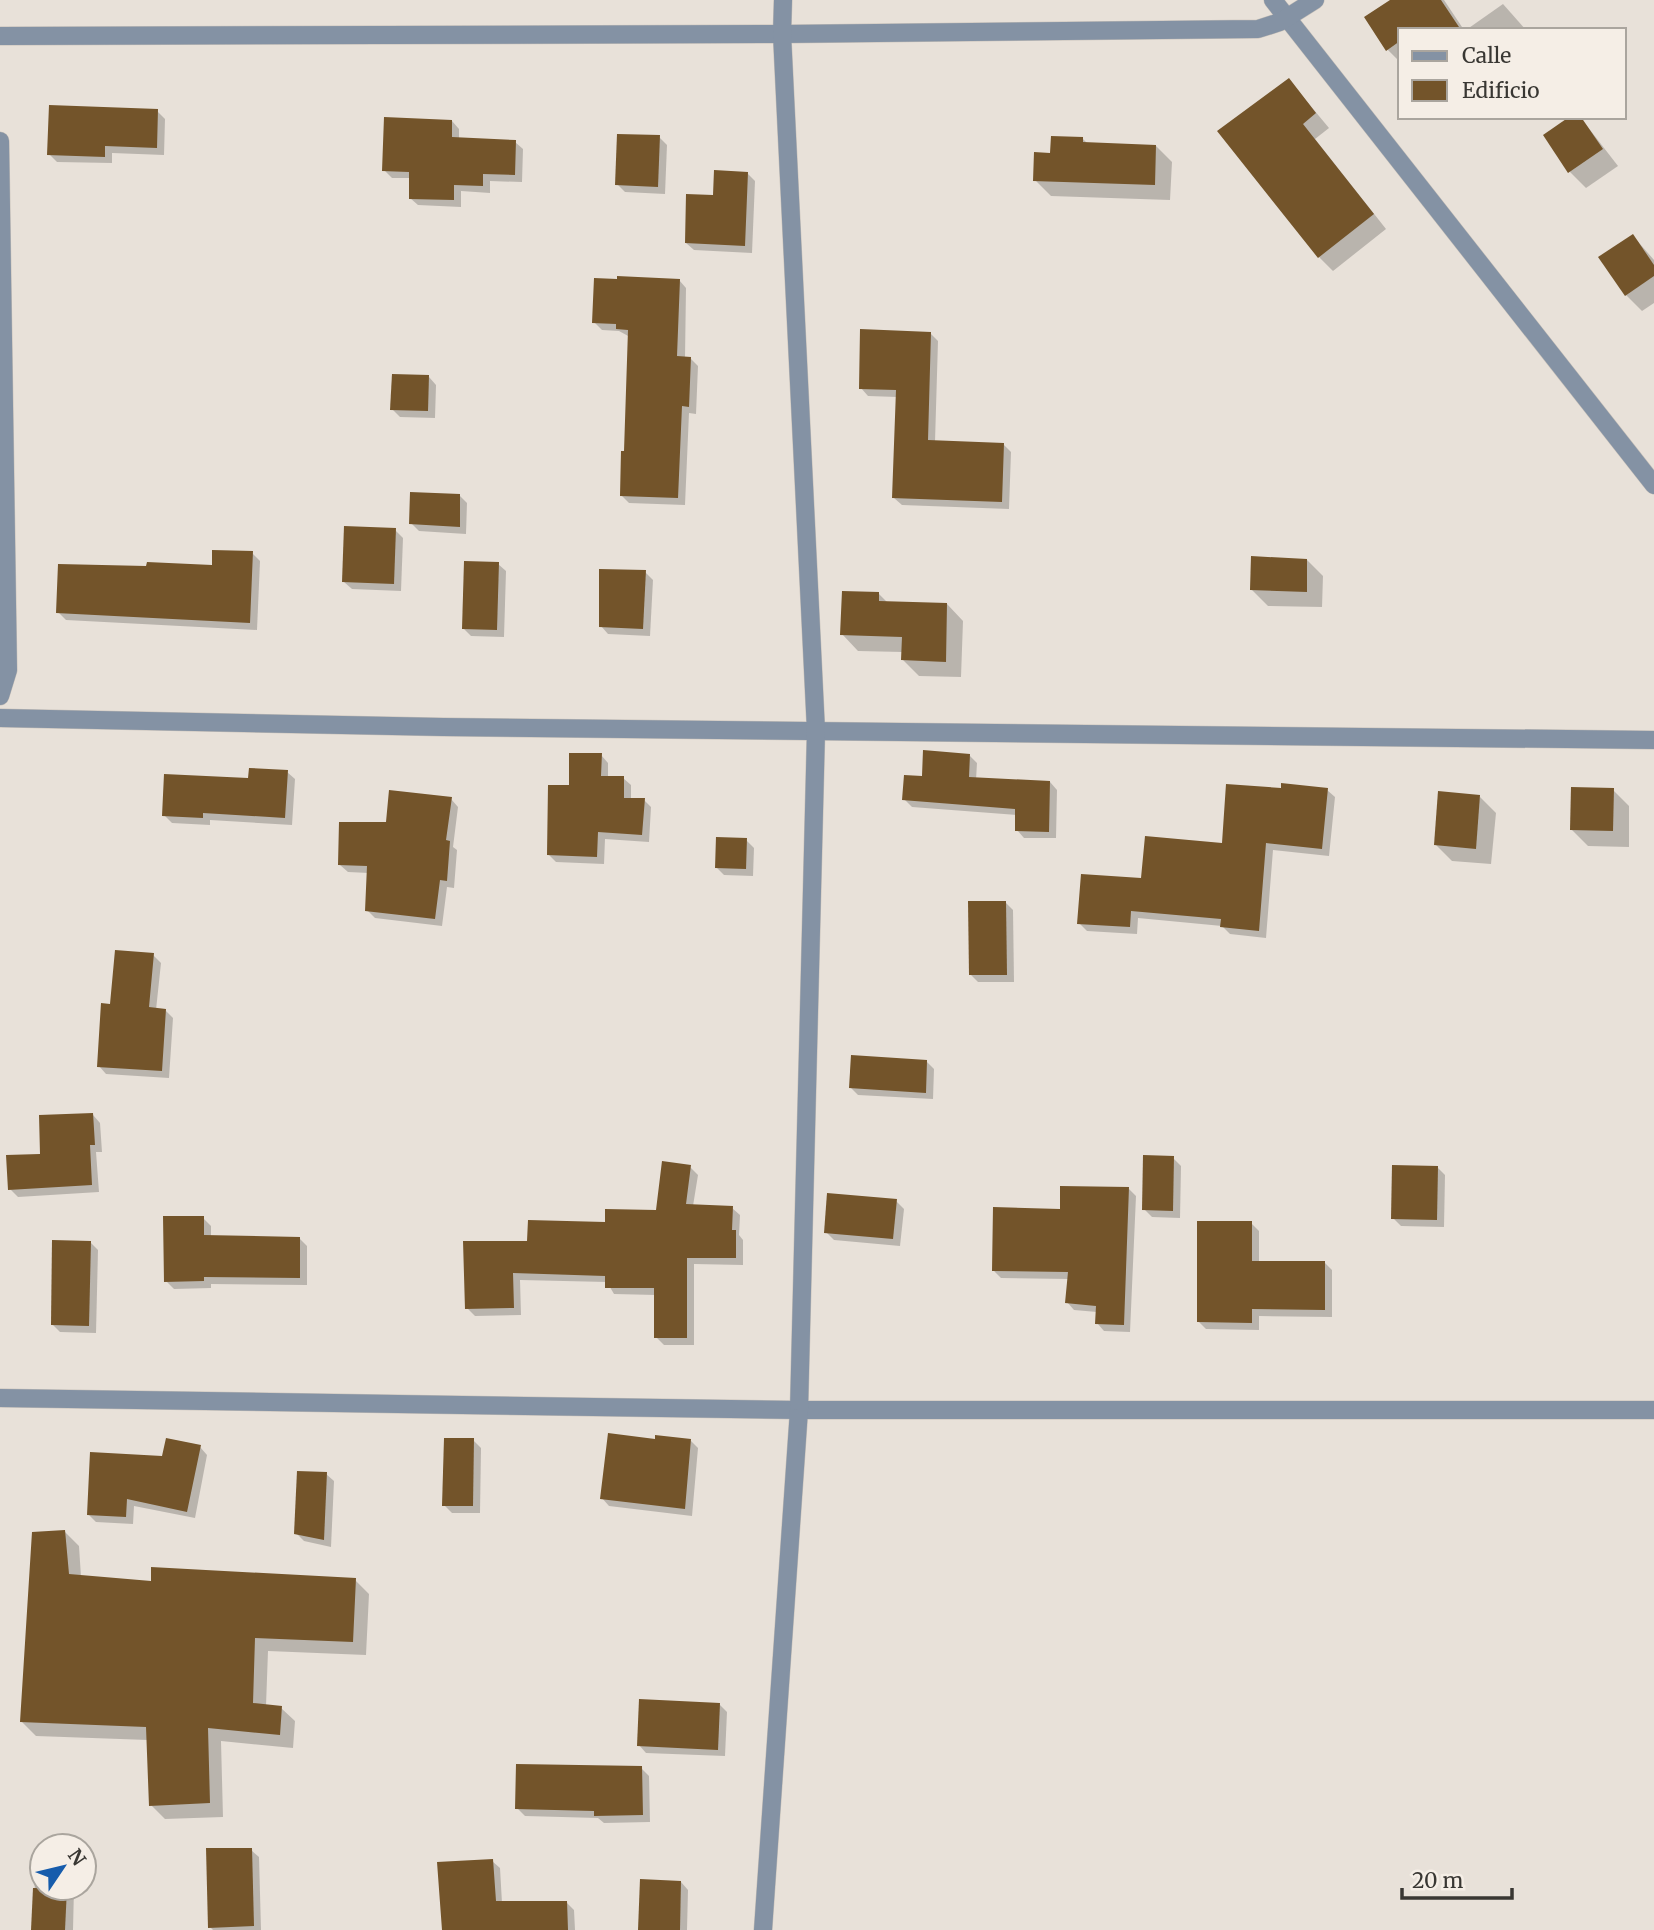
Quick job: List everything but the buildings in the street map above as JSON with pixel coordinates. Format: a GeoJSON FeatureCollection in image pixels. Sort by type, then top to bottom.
{"type":"FeatureCollection","features":[{"type":"Feature","properties":{"kind":"street"},"geometry":{"type":"LineString","coordinates":[[764,1930],[799,1410],[816,731],[782,34],[783,0]]}},
{"type":"Feature","properties":{"kind":"street"},"geometry":{"type":"LineString","coordinates":[[1273,0],[1654,485]]}},
{"type":"Feature","properties":{"kind":"street"},"geometry":{"type":"LineString","coordinates":[[0,36],[782,34],[1258,29],[1287,18],[1315,0]]}},
{"type":"Feature","properties":{"kind":"street"},"geometry":{"type":"LineString","coordinates":[[0,141],[8,670],[0,696]]}},
{"type":"Feature","properties":{"kind":"street"},"geometry":{"type":"LineString","coordinates":[[0,718],[816,731],[1654,740]]}},
{"type":"Feature","properties":{"kind":"street"},"geometry":{"type":"LineString","coordinates":[[0,1398],[799,1410],[1654,1410]]}}]}
